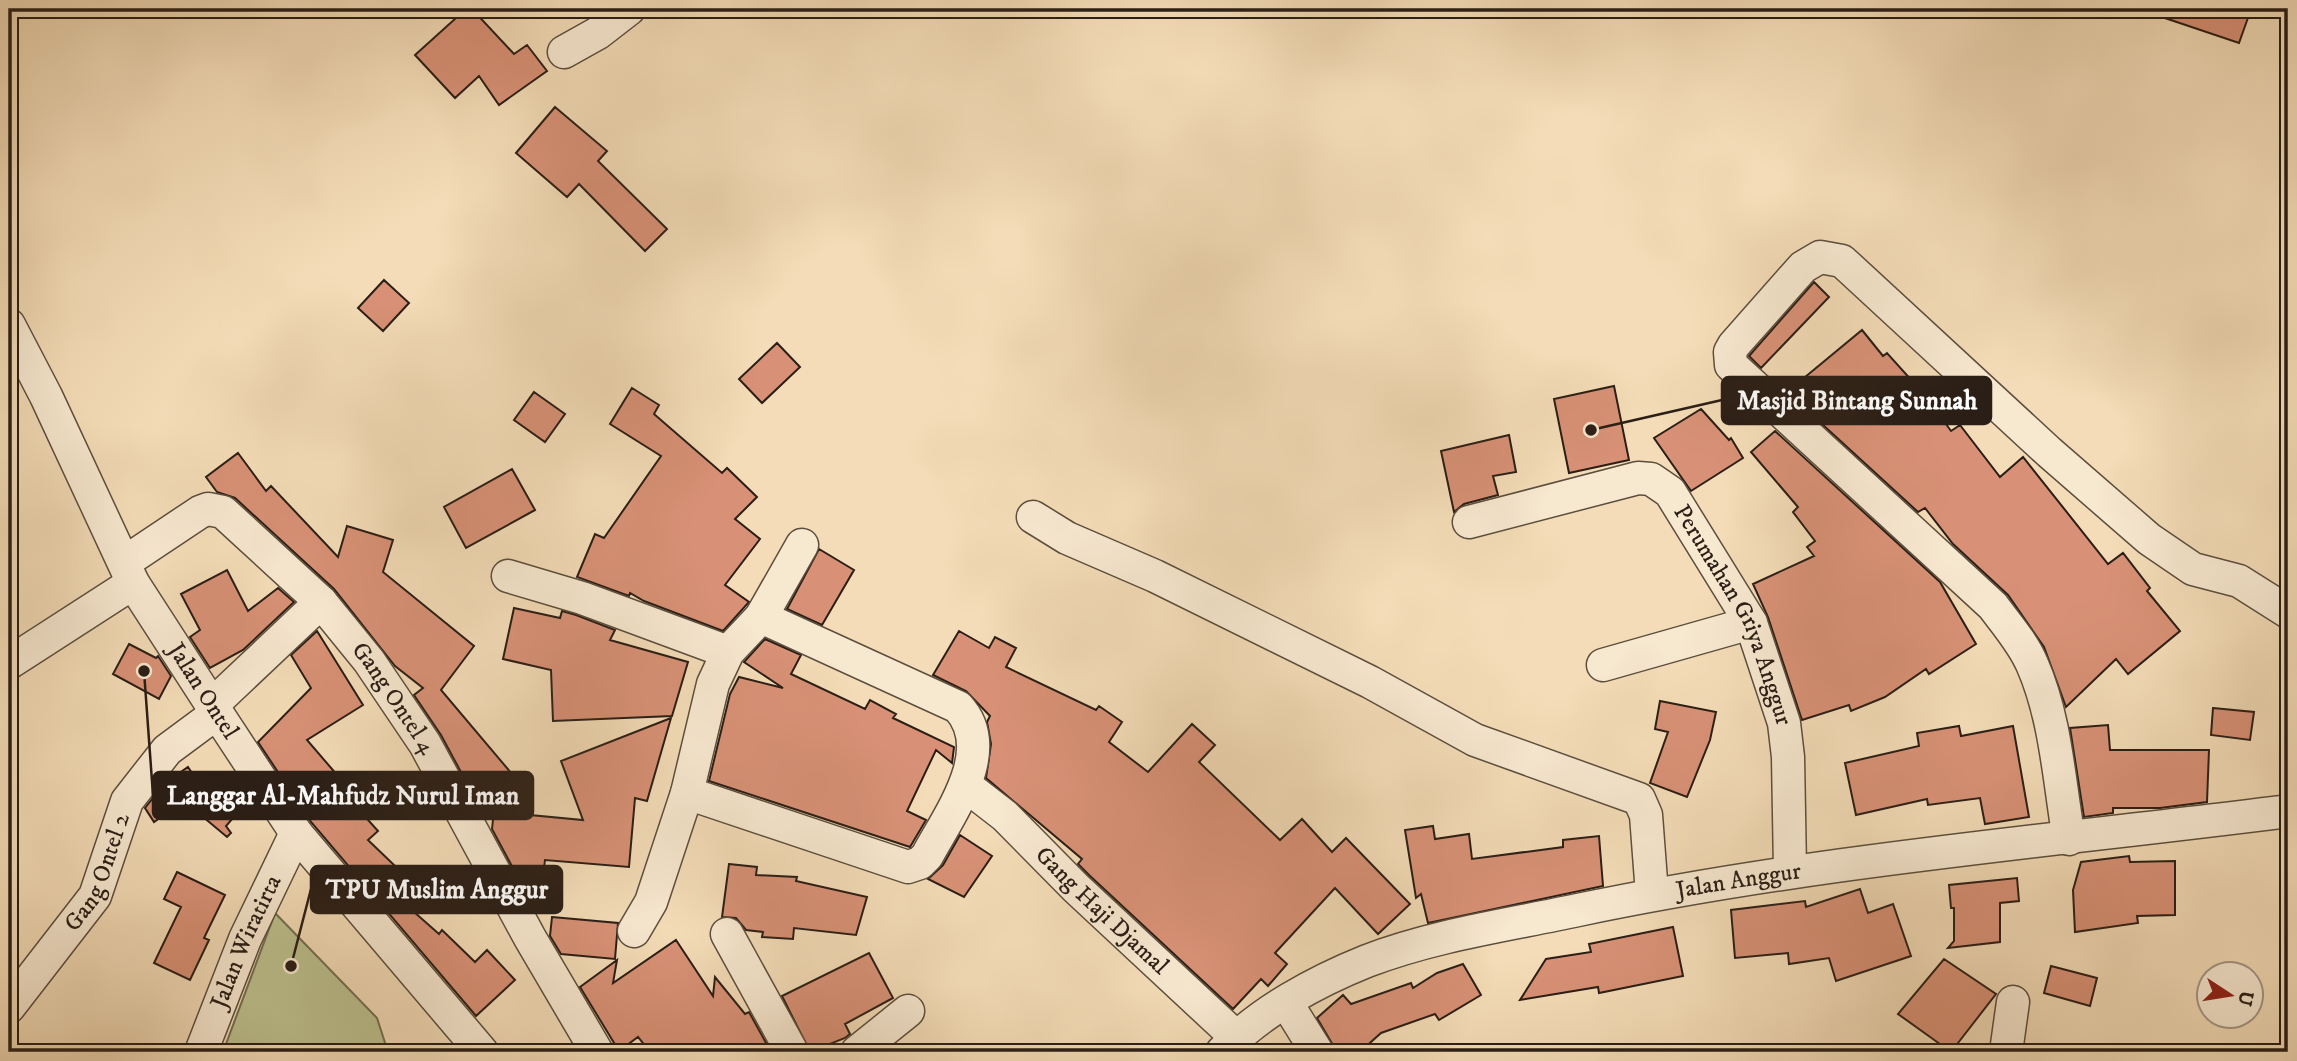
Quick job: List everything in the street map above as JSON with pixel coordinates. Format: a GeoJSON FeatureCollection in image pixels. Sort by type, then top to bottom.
{"type":"FeatureCollection","features":[{"type":"Feature","properties":{"kind":"street"},"geometry":{"type":"LineString","coordinates":[[564,52],[598,33],[629,9]]}},
{"type":"Feature","properties":{"kind":"street"},"geometry":{"type":"LineString","coordinates":[[2069,839],[2050,719],[2042,688],[2020,641],[1993,606],[1731,365],[1730,352],[1734,345],[1803,267],[1820,257],[1842,261],[2049,452],[2149,538],[2186,565],[2239,582],[2288,612]]}},
{"type":"Feature","properties":{"kind":"street","name":"Jalan Ontel"},"geometry":{"type":"LineString","coordinates":[[9,325],[129,572],[214,709],[296,833],[425,981],[482,1052]]}},
{"type":"Feature","properties":{"kind":"street","name":"Perumahan Griya Anggur"},"geometry":{"type":"LineString","coordinates":[[1469,522],[1638,478],[1651,479],[1671,492],[1751,623],[1784,723],[1788,757],[1790,870]]}},
{"type":"Feature","properties":{"kind":"street","name":"Gang Ontel 4"},"geometry":{"type":"LineString","coordinates":[[9,663],[129,572],[200,512],[223,512],[321,602],[369,662],[425,744],[530,938],[597,1052]]}},
{"type":"Feature","properties":{"kind":"street"},"geometry":{"type":"LineString","coordinates":[[1033,517],[1067,538],[1155,576],[1370,682],[1475,740],[1639,799],[1646,815],[1652,894]]}},
{"type":"Feature","properties":{"kind":"street"},"geometry":{"type":"LineString","coordinates":[[634,931],[651,902],[687,793],[706,707],[728,652],[761,617],[803,545]]}},
{"type":"Feature","properties":{"kind":"street"},"geometry":{"type":"LineString","coordinates":[[508,576],[582,598],[728,652]]}},
{"type":"Feature","properties":{"kind":"street","name":"Gang Ontel 2"},"geometry":{"type":"LineString","coordinates":[[9,1007],[95,896],[127,801],[167,750],[214,709],[321,602]]}},
{"type":"Feature","properties":{"kind":"street"},"geometry":{"type":"LineString","coordinates":[[687,793],[908,867],[920,863],[927,856],[965,785],[973,735],[967,717],[958,707],[942,697],[761,617]]}},
{"type":"Feature","properties":{"kind":"street"},"geometry":{"type":"LineString","coordinates":[[1603,665],[1751,623]]}},
{"type":"Feature","properties":{"kind":"street","name":"Gang Haji Djamal"},"geometry":{"type":"LineString","coordinates":[[965,785],[1005,816],[1229,1045]]}},
{"type":"Feature","properties":{"kind":"street","name":"Jalan Anggur"},"geometry":{"type":"LineString","coordinates":[[1229,1045],[1286,1002],[1364,962],[1401,950],[1652,894],[1790,870],[2288,811]]}},
{"type":"Feature","properties":{"kind":"street","name":"Jalan Wiratirta"},"geometry":{"type":"LineString","coordinates":[[201,1052],[245,939],[296,833]]}},
{"type":"Feature","properties":{"kind":"street"},"geometry":{"type":"LineString","coordinates":[[727,934],[792,1052]]}},
{"type":"Feature","properties":{"kind":"street"},"geometry":{"type":"LineString","coordinates":[[1286,1002],[1317,1052]]}},
{"type":"Feature","properties":{"kind":"street"},"geometry":{"type":"LineString","coordinates":[[2006,1052],[2013,1002]]}},
{"type":"Feature","properties":{"kind":"street"},"geometry":{"type":"LineString","coordinates":[[857,1052],[908,1011]]}},
{"type":"Feature","properties":{"kind":"green space"},"geometry":{"type":"Polygon","coordinates":[[[275,913],[377,1018],[388,1052],[223,1052],[275,913]]]}},
{"type":"Feature","properties":{"kind":"building"},"geometry":{"type":"Polygon","coordinates":[[[466,9],[472,9],[514,54],[527,45],[547,71],[499,105],[479,76],[455,98],[415,55],[466,9]]]}},
{"type":"Feature","properties":{"kind":"building"},"geometry":{"type":"Polygon","coordinates":[[[2151,9],[2231,9],[2249,15],[2239,43],[2150,13],[2151,9]]]}},
{"type":"Feature","properties":{"kind":"building"},"geometry":{"type":"Polygon","coordinates":[[[555,107],[607,151],[598,161],[667,229],[645,251],[579,184],[567,197],[516,153],[555,107]]]}},
{"type":"Feature","properties":{"kind":"building"},"geometry":{"type":"Polygon","coordinates":[[[384,280],[409,303],[383,331],[358,308],[384,280]]]}},
{"type":"Feature","properties":{"kind":"building"},"geometry":{"type":"Polygon","coordinates":[[[1814,282],[1829,297],[1761,368],[1749,356],[1814,282]]]}},
{"type":"Feature","properties":{"kind":"building"},"geometry":{"type":"Polygon","coordinates":[[[1862,330],[1883,356],[1887,353],[1913,382],[1915,381],[1951,431],[1960,425],[2000,477],[2023,457],[2108,564],[2123,553],[2150,588],[2147,591],[2180,631],[2128,674],[2116,659],[2066,707],[2044,647],[2008,595],[1953,544],[1925,508],[1918,512],[1787,392],[1862,330]]]}},
{"type":"Feature","properties":{"kind":"building"},"geometry":{"type":"Polygon","coordinates":[[[777,343],[800,367],[762,403],[739,379],[777,343]]]}},
{"type":"Feature","properties":{"kind":"building"},"geometry":{"type":"Polygon","coordinates":[[[1614,386],[1629,460],[1569,473],[1554,399],[1614,386]]]}},
{"type":"Feature","properties":{"kind":"building"},"geometry":{"type":"Polygon","coordinates":[[[632,388],[659,405],[654,414],[722,473],[727,468],[757,497],[735,519],[760,539],[725,585],[749,602],[723,631],[644,601],[630,593],[629,596],[577,577],[595,534],[604,538],[661,456],[610,424],[632,388]]]}},
{"type":"Feature","properties":{"kind":"building"},"geometry":{"type":"Polygon","coordinates":[[[534,392],[565,414],[545,442],[514,420],[534,392]]]}},
{"type":"Feature","properties":{"kind":"building"},"geometry":{"type":"Polygon","coordinates":[[[1701,409],[1729,440],[1731,438],[1743,458],[1691,491],[1654,438],[1701,409]]]}},
{"type":"Feature","properties":{"kind":"building"},"geometry":{"type":"Polygon","coordinates":[[[1775,431],[1940,582],[1976,644],[1929,674],[1926,669],[1885,697],[1851,711],[1849,705],[1802,720],[1768,617],[1753,584],[1814,556],[1807,547],[1815,541],[1793,512],[1798,507],[1751,452],[1775,431]]]}},
{"type":"Feature","properties":{"kind":"building"},"geometry":{"type":"Polygon","coordinates":[[[1509,435],[1516,472],[1493,476],[1498,495],[1464,504],[1454,512],[1441,451],[1509,435]]]}},
{"type":"Feature","properties":{"kind":"building"},"geometry":{"type":"Polygon","coordinates":[[[238,453],[266,491],[271,486],[338,557],[347,526],[393,540],[383,572],[474,646],[441,690],[523,787],[520,814],[583,820],[561,761],[671,718],[647,801],[635,798],[629,867],[545,860],[540,900],[529,898],[492,829],[497,783],[476,800],[441,735],[414,695],[423,688],[395,666],[334,589],[235,498],[217,492],[206,477],[238,453]]]}},
{"type":"Feature","properties":{"kind":"building"},"geometry":{"type":"Polygon","coordinates":[[[512,469],[535,510],[466,548],[444,507],[512,469]]]}},
{"type":"Feature","properties":{"kind":"building"},"geometry":{"type":"Polygon","coordinates":[[[819,549],[854,570],[822,625],[787,609],[819,549]]]}},
{"type":"Feature","properties":{"kind":"building"},"geometry":{"type":"Polygon","coordinates":[[[227,570],[248,611],[278,588],[294,602],[243,650],[210,668],[190,637],[200,630],[181,594],[227,570]]]}},
{"type":"Feature","properties":{"kind":"building"},"geometry":{"type":"Polygon","coordinates":[[[514,608],[560,618],[562,611],[576,615],[615,630],[610,640],[688,662],[672,716],[553,721],[551,670],[503,659],[514,608]]]}},
{"type":"Feature","properties":{"kind":"building"},"geometry":{"type":"Polygon","coordinates":[[[317,631],[363,705],[307,740],[338,776],[333,781],[378,831],[368,840],[419,889],[405,904],[439,934],[442,930],[475,962],[487,950],[515,980],[476,1016],[311,822],[258,742],[311,688],[291,655],[317,631]]]}},
{"type":"Feature","properties":{"kind":"building"},"geometry":{"type":"Polygon","coordinates":[[[959,631],[989,648],[995,637],[1016,648],[1006,667],[1096,710],[1099,706],[1122,722],[1109,742],[1148,772],[1192,724],[1215,745],[1199,762],[1280,840],[1302,819],[1332,852],[1346,838],[1410,904],[1378,934],[1335,888],[1275,953],[1287,964],[1268,986],[1261,979],[1233,1009],[1089,875],[1078,864],[1082,859],[986,778],[991,744],[987,722],[990,716],[966,691],[933,675],[959,631]]]}},
{"type":"Feature","properties":{"kind":"building"},"geometry":{"type":"Polygon","coordinates":[[[765,639],[801,655],[791,674],[865,709],[870,700],[896,714],[893,718],[954,747],[952,763],[936,750],[907,811],[926,820],[910,847],[709,781],[730,694],[739,677],[783,688],[744,662],[765,639]]]}},
{"type":"Feature","properties":{"kind":"building"},"geometry":{"type":"Polygon","coordinates":[[[129,644],[156,658],[158,656],[171,676],[159,699],[113,674],[129,644]]]}},
{"type":"Feature","properties":{"kind":"building"},"geometry":{"type":"Polygon","coordinates":[[[1660,701],[1716,712],[1710,740],[1687,797],[1650,783],[1668,732],[1655,729],[1660,701]]]}},
{"type":"Feature","properties":{"kind":"building"},"geometry":{"type":"Polygon","coordinates":[[[2213,708],[2254,712],[2250,740],[2211,735],[2213,708]]]}},
{"type":"Feature","properties":{"kind":"building"},"geometry":{"type":"Polygon","coordinates":[[[2108,725],[2110,750],[2209,750],[2207,802],[2160,808],[2113,808],[2113,813],[2084,817],[2070,728],[2108,725]]]}},
{"type":"Feature","properties":{"kind":"building"},"geometry":{"type":"Polygon","coordinates":[[[1959,726],[1961,736],[2013,726],[2029,817],[1985,824],[1980,798],[1928,805],[1927,799],[1856,815],[1845,763],[1919,746],[1917,733],[1959,726]]]}},
{"type":"Feature","properties":{"kind":"building"},"geometry":{"type":"Polygon","coordinates":[[[188,767],[212,803],[219,794],[239,811],[226,826],[231,833],[227,837],[184,801],[154,822],[145,808],[164,784],[188,767]]]}},
{"type":"Feature","properties":{"kind":"building"},"geometry":{"type":"Polygon","coordinates":[[[1433,826],[1435,839],[1469,834],[1472,859],[1563,847],[1563,840],[1599,836],[1603,886],[1428,923],[1421,894],[1416,898],[1405,830],[1433,826]]]}},
{"type":"Feature","properties":{"kind":"building"},"geometry":{"type":"Polygon","coordinates":[[[960,835],[992,856],[964,897],[928,879],[943,865],[960,835]]]}},
{"type":"Feature","properties":{"kind":"building"},"geometry":{"type":"Polygon","coordinates":[[[2129,856],[2130,862],[2175,861],[2175,915],[2137,916],[2138,923],[2075,932],[2073,890],[2081,862],[2129,856]]]}},
{"type":"Feature","properties":{"kind":"building"},"geometry":{"type":"Polygon","coordinates":[[[729,864],[757,867],[756,875],[797,877],[796,881],[867,897],[856,935],[794,928],[793,939],[762,937],[763,932],[746,930],[736,918],[722,917],[729,864]]]}},
{"type":"Feature","properties":{"kind":"building"},"geometry":{"type":"Polygon","coordinates":[[[177,872],[225,895],[204,938],[209,940],[190,980],[154,963],[181,907],[164,899],[177,872]]]}},
{"type":"Feature","properties":{"kind":"building"},"geometry":{"type":"Polygon","coordinates":[[[2017,878],[2019,901],[2000,903],[2000,942],[1948,948],[1954,941],[1954,908],[1951,908],[1949,885],[2017,878]]]}},
{"type":"Feature","properties":{"kind":"building"},"geometry":{"type":"Polygon","coordinates":[[[1860,889],[1868,913],[1893,904],[1911,956],[1836,981],[1829,958],[1789,964],[1788,953],[1735,958],[1731,910],[1805,901],[1806,907],[1860,889]]]}},
{"type":"Feature","properties":{"kind":"building"},"geometry":{"type":"Polygon","coordinates":[[[552,917],[618,923],[615,959],[561,954],[550,936],[552,917]]]}},
{"type":"Feature","properties":{"kind":"building"},"geometry":{"type":"Polygon","coordinates":[[[1673,927],[1683,976],[1599,993],[1598,987],[1520,1000],[1546,959],[1591,952],[1589,944],[1673,927]]]}},
{"type":"Feature","properties":{"kind":"building"},"geometry":{"type":"Polygon","coordinates":[[[676,940],[713,996],[715,977],[745,1014],[749,1012],[771,1052],[650,1052],[638,1037],[619,1051],[580,987],[617,960],[613,983],[676,940]]]}},
{"type":"Feature","properties":{"kind":"building"},"geometry":{"type":"Polygon","coordinates":[[[869,953],[893,998],[845,1024],[850,1034],[845,1038],[810,1052],[782,996],[869,953]]]}},
{"type":"Feature","properties":{"kind":"building"},"geometry":{"type":"Polygon","coordinates":[[[1944,959],[1996,994],[1951,1052],[1898,1014],[1944,959]]]}},
{"type":"Feature","properties":{"kind":"building"},"geometry":{"type":"Polygon","coordinates":[[[1463,964],[1481,995],[1439,1020],[1435,1014],[1381,1033],[1360,1052],[1337,1052],[1317,1018],[1343,995],[1351,1004],[1411,983],[1413,988],[1437,973],[1463,964]]]}},
{"type":"Feature","properties":{"kind":"building"},"geometry":{"type":"Polygon","coordinates":[[[2051,966],[2097,978],[2090,1006],[2044,993],[2051,966]]]}},
{"type":"Feature","properties":{"kind":"place","name":"Masjid Bintang Sunnah"},"geometry":{"type":"Point","coordinates":[1591,430]}},
{"type":"Feature","properties":{"kind":"place","name":"Langgar Al-Mahfudz Nurul Iman"},"geometry":{"type":"Point","coordinates":[144,671]}},
{"type":"Feature","properties":{"kind":"place","name":"TPU Muslim Anggur"},"geometry":{"type":"Point","coordinates":[291,966]}}]}
